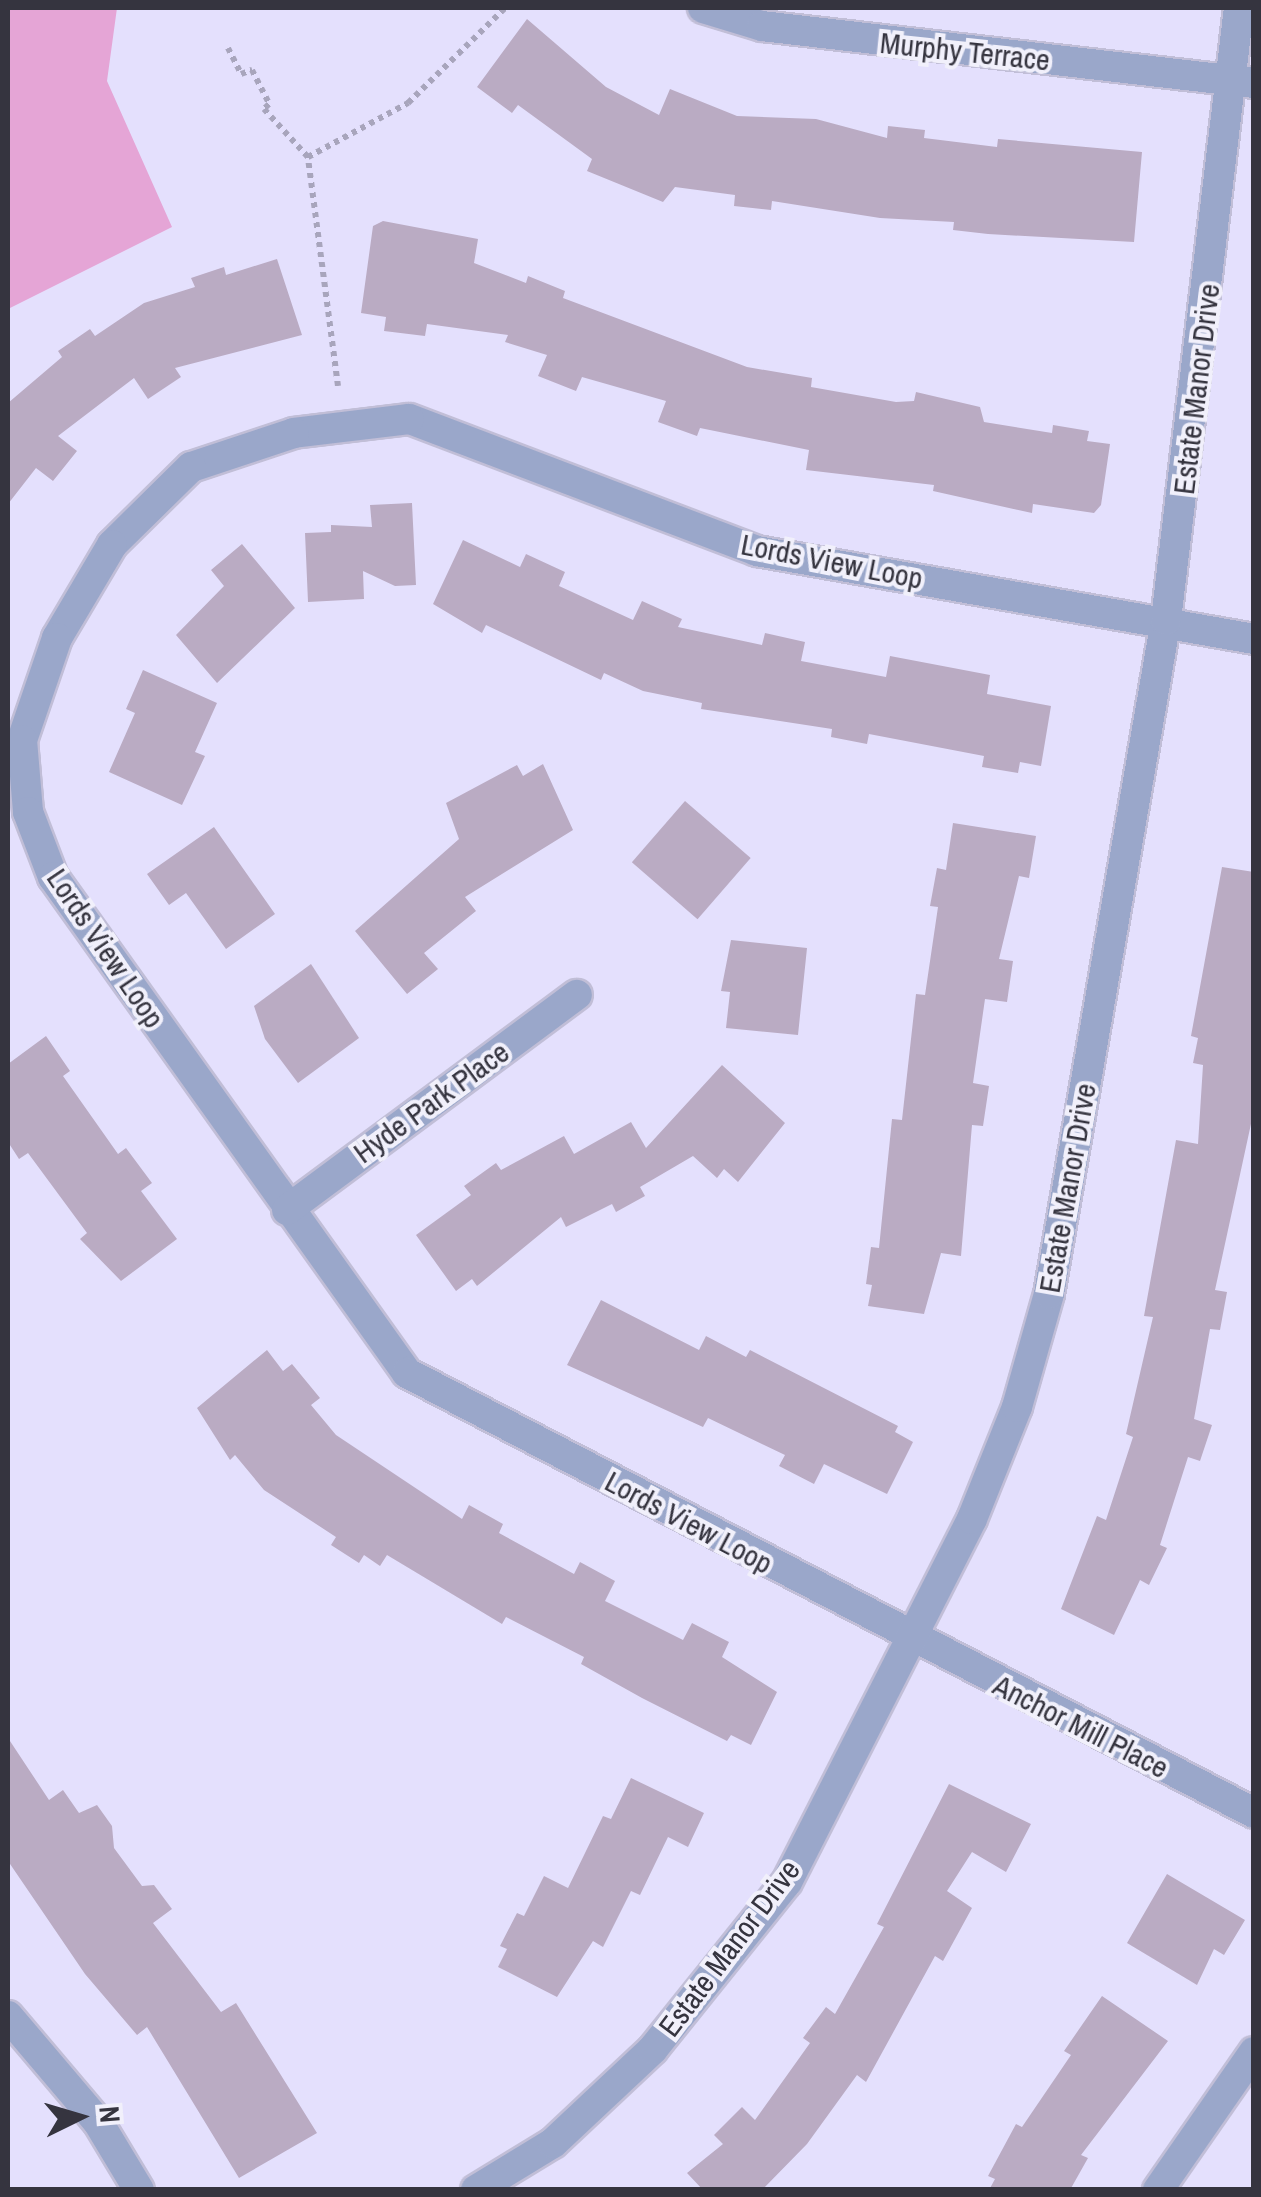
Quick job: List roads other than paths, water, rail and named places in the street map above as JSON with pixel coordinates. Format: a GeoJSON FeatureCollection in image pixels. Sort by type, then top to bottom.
{"type":"FeatureCollection","features":[{"type":"Feature","properties":{"kind":"street","name":"Murphy Terrace"},"geometry":{"type":"LineString","coordinates":[[703,8],[762,26],[834,36],[1241,81]]}},
{"type":"Feature","properties":{"kind":"street","name":"Estate Manor Drive"},"geometry":{"type":"LineString","coordinates":[[476,2190],[553,2143],[654,2049],[787,1882],[978,1503],[1017,1407],[1049,1294],[1166,620],[1241,81],[1239,8]]}},
{"type":"Feature","properties":{"kind":"street","name":"Lords View Loop"},"geometry":{"type":"LineString","coordinates":[[909,1638],[407,1373],[287,1210],[54,877],[28,812],[22,740],[57,638],[112,544],[191,466],[294,433],[410,420],[756,550],[1166,620],[1254,639]]}},
{"type":"Feature","properties":{"kind":"street","name":"Hyde Park Place"},"geometry":{"type":"LineString","coordinates":[[287,1210],[577,995]]}},
{"type":"Feature","properties":{"kind":"street","name":"Anchor Mill Place"},"geometry":{"type":"LineString","coordinates":[[909,1638],[1254,1813]]}},
{"type":"Feature","properties":{"kind":"street"},"geometry":{"type":"LineString","coordinates":[[8,2016],[98,2122],[139,2190]]}},
{"type":"Feature","properties":{"kind":"street"},"geometry":{"type":"LineString","coordinates":[[1158,2190],[1254,2052]]}}]}
